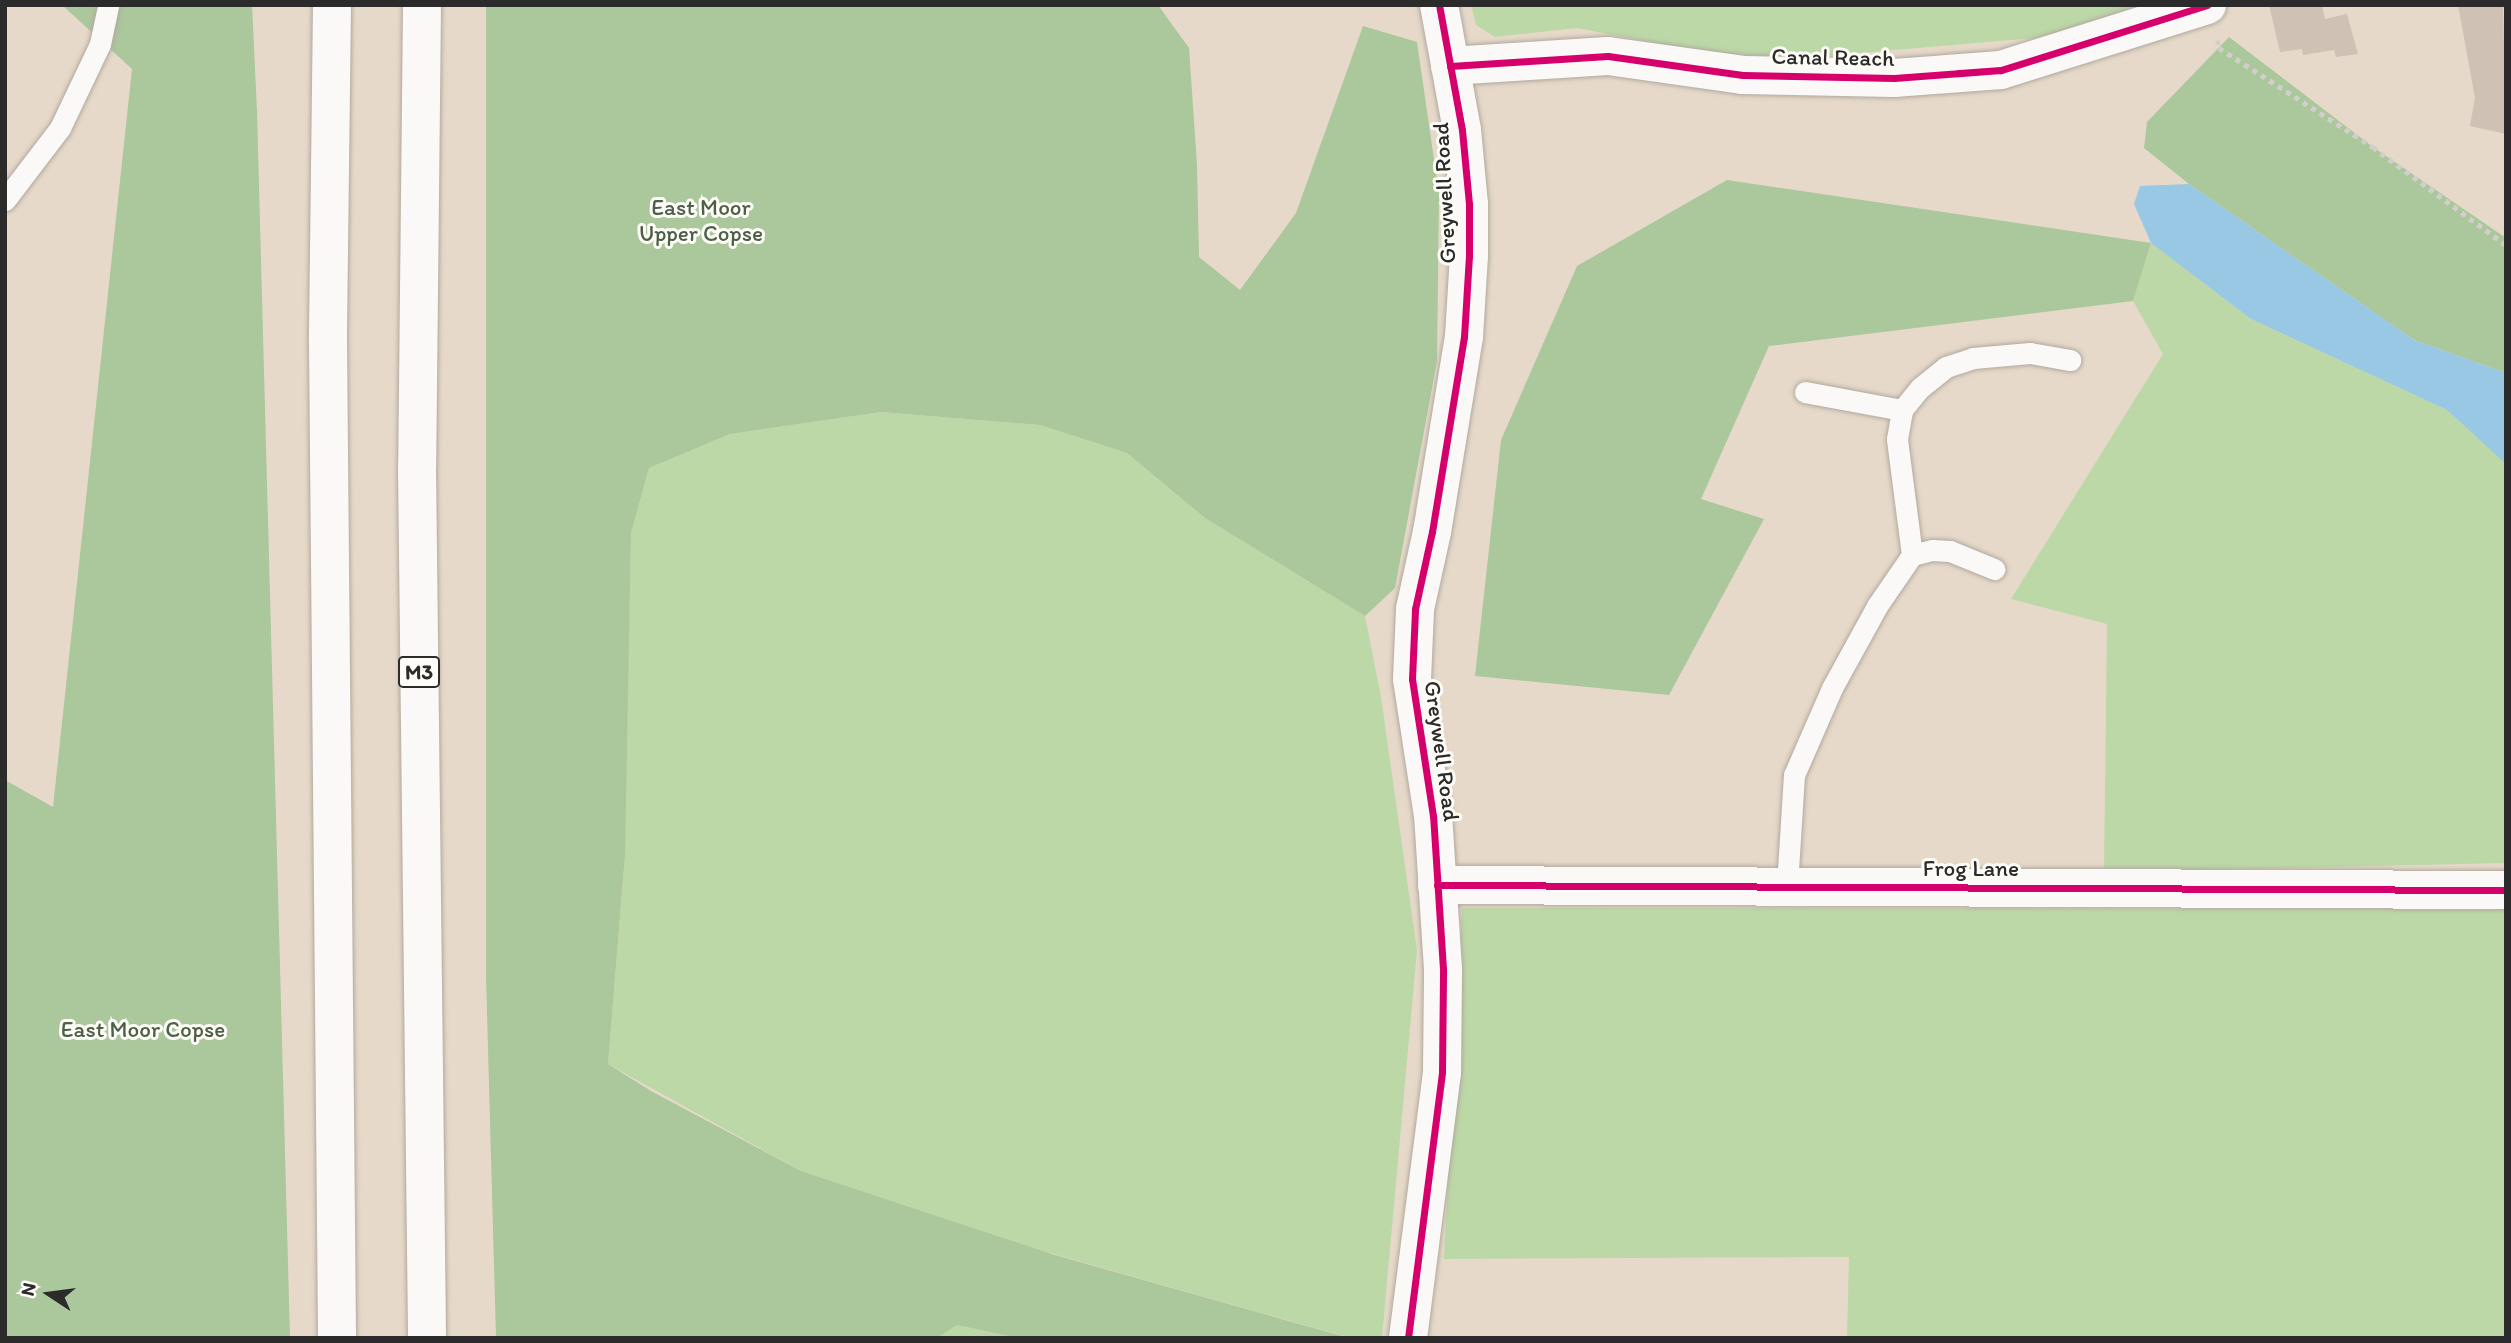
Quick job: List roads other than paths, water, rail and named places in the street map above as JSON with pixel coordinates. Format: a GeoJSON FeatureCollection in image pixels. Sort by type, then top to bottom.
{"type":"FeatureCollection","features":[{"type":"Feature","properties":{"kind":"main road"},"geometry":{"type":"LineString","coordinates":[[332,5],[328,356],[337,1338]]}},
{"type":"Feature","properties":{"kind":"main road","name":"M3"},"geometry":{"type":"LineString","coordinates":[[422,5],[417,466],[427,1338]]}},
{"type":"Feature","properties":{"kind":"main road","name":"Greywell Road"},"geometry":{"type":"LineString","coordinates":[[1408,1338],[1442,1072],[1443,969],[1433,816],[1412,679],[1415,609],[1432,532],[1464,337],[1469,256],[1469,204],[1462,130],[1439,5]]}},
{"type":"Feature","properties":{"kind":"main road","name":"Canal Reach"},"geometry":{"type":"LineString","coordinates":[[1450,66],[1608,56],[1743,75],[1894,78],[2001,70],[2212,21]]}},
{"type":"Feature","properties":{"kind":"main road","name":"Frog Lane"},"geometry":{"type":"LineString","coordinates":[[1437,886],[2506,890]]}},
{"type":"Feature","properties":{"kind":"lane"},"geometry":{"type":"LineString","coordinates":[[5,200],[60,128],[100,44],[108,5]]}},
{"type":"Feature","properties":{"kind":"lane"},"geometry":{"type":"LineString","coordinates":[[1912,555],[1897,439],[1902,410],[1920,388],[1946,367],[1973,358],[2030,353],[2070,360]]}},
{"type":"Feature","properties":{"kind":"lane"},"geometry":{"type":"LineString","coordinates":[[1805,392],[1902,410]]}},
{"type":"Feature","properties":{"kind":"lane"},"geometry":{"type":"LineString","coordinates":[[1787,886],[1794,775],[1832,688],[1877,606],[1912,555],[1932,550],[1950,551],[1994,569]]}},
{"type":"Feature","properties":{"kind":"water"},"geometry":{"type":"Polygon","coordinates":[[[2189,184],[2414,340],[2506,373],[2506,464],[2447,410],[2251,319],[2151,243],[2134,204],[2140,186],[2189,184]]]}},
{"type":"Feature","properties":{"kind":"park label","name":"East Moor Upper Copse"},"geometry":{"type":"Point","coordinates":[701,220]}},
{"type":"Feature","properties":{"kind":"park label","name":"East Moor Copse"},"geometry":{"type":"Point","coordinates":[143,1029]}}]}
